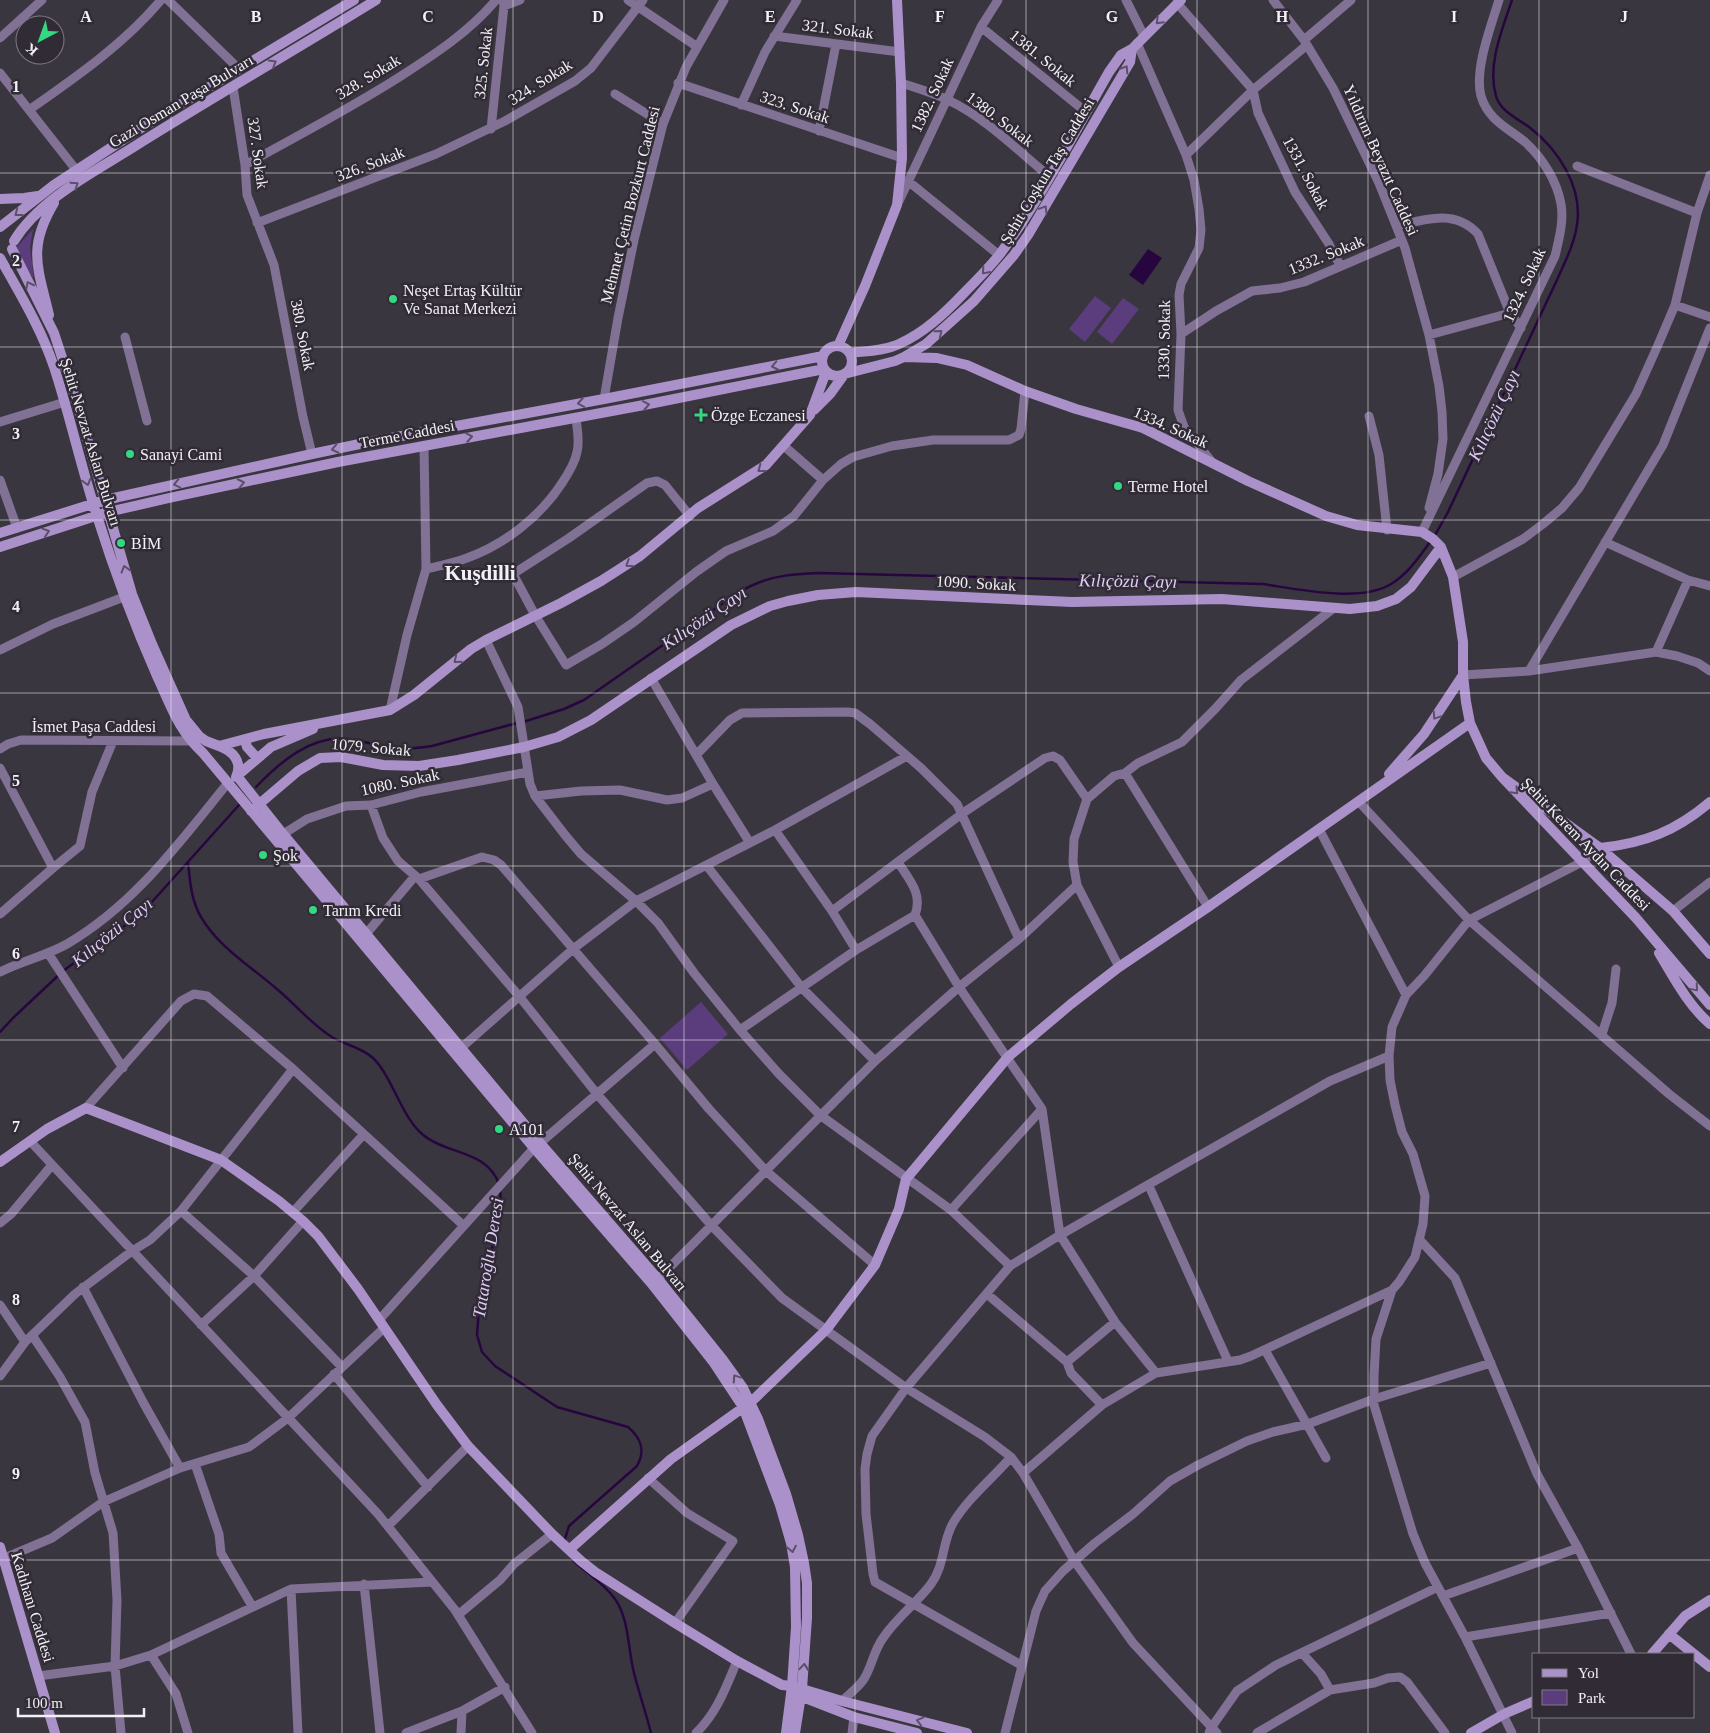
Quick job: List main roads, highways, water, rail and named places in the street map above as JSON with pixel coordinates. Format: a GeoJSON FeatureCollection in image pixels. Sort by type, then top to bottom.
{"type":"FeatureCollection","features":[{"type":"Feature","properties":{"kind":"waterway","name":"Kılıçözü Çayı"},"geometry":{"type":"LineString","coordinates":[[1434,537],[1448,512],[1556,282],[1576,232],[1578,211],[1576,197],[1572,183],[1559,158],[1540,136],[1505,110],[1496,96],[1493,72],[1494,60],[1512,0]]}},
{"type":"Feature","properties":{"kind":"waterway","name":"Kılıçözü Çayı"},"geometry":{"type":"LineString","coordinates":[[523,722],[564,709],[584,700],[741,591],[777,577],[819,573],[1263,584],[1346,594],[1378,590],[1391,584],[1408,570],[1430,542]]}},
{"type":"Feature","properties":{"kind":"waterway","name":"Kılıçözü Çayı"},"geometry":{"type":"LineString","coordinates":[[256,787],[275,768],[297,752],[321,741],[348,739],[390,748],[416,748],[432,746],[517,723]]}},
{"type":"Feature","properties":{"kind":"waterway","name":"Kılıçözü Çayı"},"geometry":{"type":"LineString","coordinates":[[0,1032],[63,971],[142,913],[239,805]]}},
{"type":"Feature","properties":{"kind":"waterway","name":"Tataroğlu Deresi"},"geometry":{"type":"LineString","coordinates":[[188,862],[195,904],[208,928],[226,948],[278,990],[325,1032],[373,1058],[386,1075],[408,1117],[422,1134],[442,1146],[475,1158],[485,1164],[499,1184]]}},
{"type":"Feature","properties":{"kind":"waterway","name":"Tataroğlu Deresi"},"geometry":{"type":"LineString","coordinates":[[500,1190],[501,1202],[479,1308],[477,1335],[482,1352],[495,1366],[557,1407],[628,1427],[636,1435],[642,1450],[637,1466],[569,1526],[564,1542]]}},
{"type":"Feature","properties":{"kind":"waterway","name":"Tataroğlu Deresi"},"geometry":{"type":"LineString","coordinates":[[572,1559],[606,1588],[620,1607],[626,1625],[634,1673],[651,1733]]}},
{"type":"Feature","properties":{"kind":"place","name":"Neşet Ertaş Kültür Ve Sanat Merkezi"},"geometry":{"type":"Point","coordinates":[393,299]}},
{"type":"Feature","properties":{"kind":"place","name":"Özge Eczanesi"},"geometry":{"type":"Point","coordinates":[701,415]}},
{"type":"Feature","properties":{"kind":"place","name":"Sanayi Cami"},"geometry":{"type":"Point","coordinates":[130,454]}},
{"type":"Feature","properties":{"kind":"place","name":"Terme Hotel"},"geometry":{"type":"Point","coordinates":[1118,486]}},
{"type":"Feature","properties":{"kind":"place","name":"BİM"},"geometry":{"type":"Point","coordinates":[121,543]}},
{"type":"Feature","properties":{"kind":"place","name":"Şok"},"geometry":{"type":"Point","coordinates":[263,855]}},
{"type":"Feature","properties":{"kind":"place","name":"Tarım Kredi"},"geometry":{"type":"Point","coordinates":[313,910]}},
{"type":"Feature","properties":{"kind":"place","name":"A101"},"geometry":{"type":"Point","coordinates":[499,1129]}},
{"type":"Feature","properties":{"kind":"district","name":"Kuşdilli"},"geometry":{"type":"Point","coordinates":[480,573]}}]}
